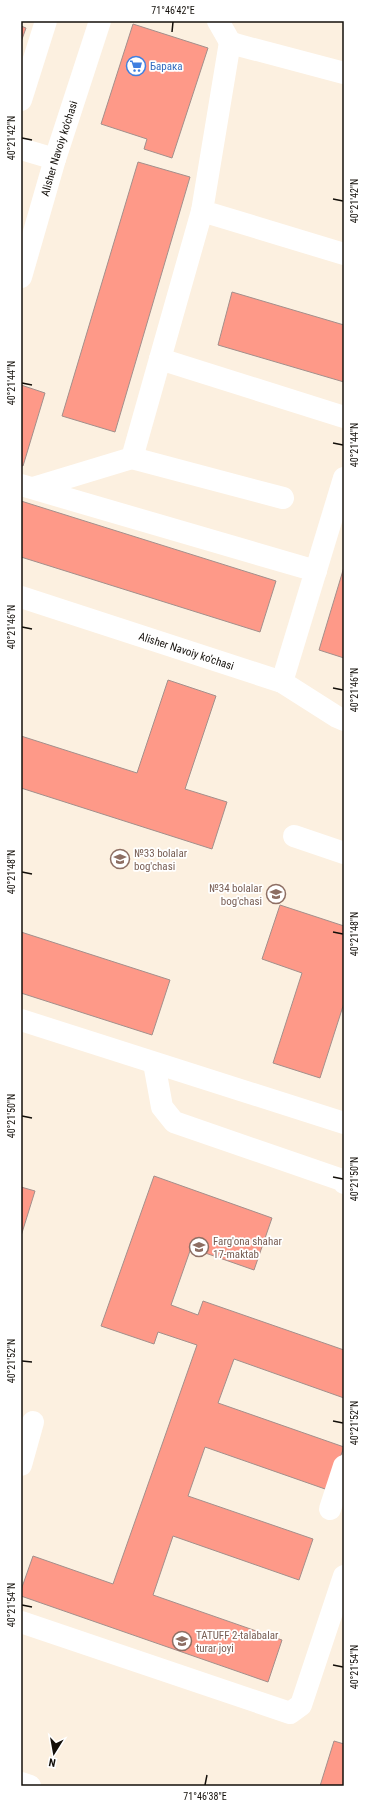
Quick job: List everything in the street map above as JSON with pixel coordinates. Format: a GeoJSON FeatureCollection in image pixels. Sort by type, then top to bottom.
{"type":"FeatureCollection","features":[{"type":"Feature","properties":{"kind":"street"},"geometry":{"type":"LineString","coordinates":[[21,100],[46,21]]}},
{"type":"Feature","properties":{"kind":"street","name":"Alisher Navoiy ko'chasi"},"geometry":{"type":"LineString","coordinates":[[21,276],[55,159],[100,21]]}},
{"type":"Feature","properties":{"kind":"street"},"geometry":{"type":"LineString","coordinates":[[132,458],[202,211],[230,42],[218,21]]}},
{"type":"Feature","properties":{"kind":"street"},"geometry":{"type":"LineString","coordinates":[[230,42],[344,73]]}},
{"type":"Feature","properties":{"kind":"street"},"geometry":{"type":"LineString","coordinates":[[21,149],[55,159]]}},
{"type":"Feature","properties":{"kind":"street"},"geometry":{"type":"LineString","coordinates":[[202,211],[344,254]]}},
{"type":"Feature","properties":{"kind":"street"},"geometry":{"type":"LineString","coordinates":[[160,359],[344,417]]}},
{"type":"Feature","properties":{"kind":"street"},"geometry":{"type":"LineString","coordinates":[[27,486],[132,458],[283,498]]}},
{"type":"Feature","properties":{"kind":"street"},"geometry":{"type":"LineString","coordinates":[[282,682],[344,478]]}},
{"type":"Feature","properties":{"kind":"street"},"geometry":{"type":"LineString","coordinates":[[27,486],[316,571]]}},
{"type":"Feature","properties":{"kind":"street","name":"Alisher Navoiy ko'chasi"},"geometry":{"type":"LineString","coordinates":[[21,597],[282,682],[344,720]]}},
{"type":"Feature","properties":{"kind":"street"},"geometry":{"type":"LineString","coordinates":[[294,836],[344,853]]}},
{"type":"Feature","properties":{"kind":"street"},"geometry":{"type":"LineString","coordinates":[[21,1020],[344,1123]]}},
{"type":"Feature","properties":{"kind":"street"},"geometry":{"type":"LineString","coordinates":[[154,1063],[162,1107],[174,1122],[342,1180],[344,1183]]}},
{"type":"Feature","properties":{"kind":"street"},"geometry":{"type":"LineString","coordinates":[[21,1465],[33,1422]]}},
{"type":"Feature","properties":{"kind":"street"},"geometry":{"type":"LineString","coordinates":[[330,1509],[344,1466]]}},
{"type":"Feature","properties":{"kind":"street"},"geometry":{"type":"LineString","coordinates":[[21,1622],[290,1713],[301,1704],[344,1576]]}},
{"type":"Feature","properties":{"kind":"building"},"geometry":{"type":"Polygon","coordinates":[[[133,24],[208,48],[172,158],[144,149],[147,139],[101,124],[133,24]]]}},
{"type":"Feature","properties":{"kind":"building"},"geometry":{"type":"Polygon","coordinates":[[[21,26],[26,28],[21,42],[21,26]]]}},
{"type":"Feature","properties":{"kind":"building"},"geometry":{"type":"Polygon","coordinates":[[[138,162],[190,177],[115,432],[62,416],[138,162]]]}},
{"type":"Feature","properties":{"kind":"building"},"geometry":{"type":"Polygon","coordinates":[[[232,292],[344,325],[344,382],[218,345],[232,292]]]}},
{"type":"Feature","properties":{"kind":"building"},"geometry":{"type":"Polygon","coordinates":[[[21,385],[45,393],[23,466],[21,465],[21,385]]]}},
{"type":"Feature","properties":{"kind":"building"},"geometry":{"type":"Polygon","coordinates":[[[21,501],[276,581],[260,632],[21,557],[21,501]]]}},
{"type":"Feature","properties":{"kind":"building"},"geometry":{"type":"Polygon","coordinates":[[[344,567],[344,658],[319,650],[344,567]]]}},
{"type":"Feature","properties":{"kind":"building"},"geometry":{"type":"Polygon","coordinates":[[[168,680],[216,696],[185,789],[227,802],[212,849],[21,788],[21,736],[137,773],[168,680]]]}},
{"type":"Feature","properties":{"kind":"building"},"geometry":{"type":"Polygon","coordinates":[[[280,905],[344,926],[344,1003],[320,1078],[273,1063],[302,973],[262,959],[280,905]]]}},
{"type":"Feature","properties":{"kind":"building"},"geometry":{"type":"Polygon","coordinates":[[[21,932],[170,980],[152,1035],[21,993],[21,932]]]}},
{"type":"Feature","properties":{"kind":"building"},"geometry":{"type":"Polygon","coordinates":[[[154,1176],[272,1218],[254,1270],[191,1248],[171,1305],[198,1315],[203,1301],[344,1350],[344,1398],[234,1359],[218,1403],[344,1447],[328,1490],[205,1447],[188,1496],[313,1539],[299,1580],[173,1536],[153,1595],[282,1640],[268,1682],[21,1596],[21,1590],[33,1556],[113,1584],[197,1345],[158,1332],[154,1344],[101,1326],[154,1176]]]}},
{"type":"Feature","properties":{"kind":"building"},"geometry":{"type":"Polygon","coordinates":[[[21,1187],[35,1191],[21,1236],[21,1187]]]}},
{"type":"Feature","properties":{"kind":"building"},"geometry":{"type":"Polygon","coordinates":[[[334,1741],[344,1744],[344,1786],[320,1786],[334,1741]]]}},
{"type":"Feature","properties":{"kind":"place","name":"Барака"},"geometry":{"type":"Point","coordinates":[136,66]}},
{"type":"Feature","properties":{"kind":"place","name":"№33 bolalar bog'chasi"},"geometry":{"type":"Point","coordinates":[120,859]}},
{"type":"Feature","properties":{"kind":"place","name":"№34 bolalar bog'chasi"},"geometry":{"type":"Point","coordinates":[276,894]}},
{"type":"Feature","properties":{"kind":"place","name":"Farg'ona shahar 17-maktab"},"geometry":{"type":"Point","coordinates":[199,1247]}},
{"type":"Feature","properties":{"kind":"place","name":"TATUFF 2-talabalar turar joyi"},"geometry":{"type":"Point","coordinates":[182,1641]}}]}
